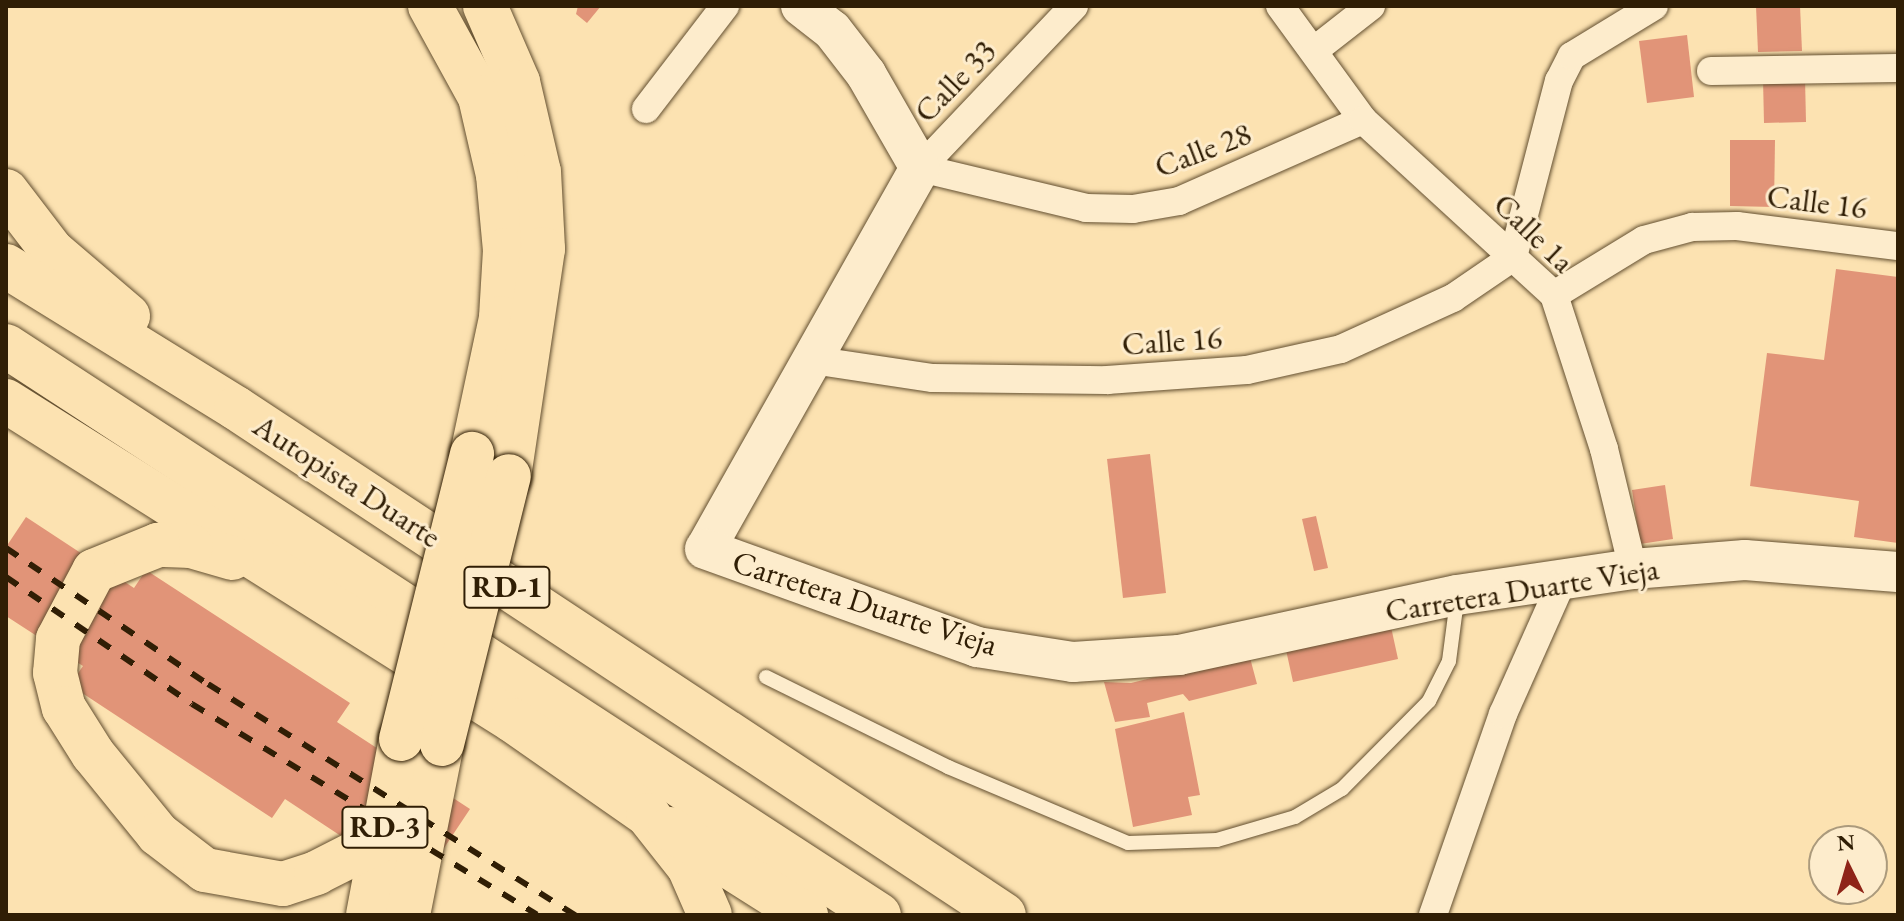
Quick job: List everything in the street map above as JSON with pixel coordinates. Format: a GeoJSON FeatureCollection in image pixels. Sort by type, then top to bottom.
{"type":"FeatureCollection","features":[{"type":"Feature","properties":{"kind":"main road"},"geometry":{"type":"LineString","coordinates":[[421,741],[473,450],[501,318],[505,250],[498,175],[480,97],[430,6]]}},
{"type":"Feature","properties":{"kind":"main road"},"geometry":{"type":"LineString","coordinates":[[421,741],[509,476],[543,249],[539,172],[518,82],[485,6]]}},
{"type":"Feature","properties":{"kind":"main road"},"geometry":{"type":"LineString","coordinates":[[801,6],[832,30],[866,74],[920,168]]}},
{"type":"Feature","properties":{"kind":"main road","name":"Carretera Duarte Vieja"},"geometry":{"type":"LineString","coordinates":[[920,168],[705,549],[977,647],[1073,662],[1179,655],[1457,595],[1633,569],[1745,560],[1898,572]]}},
{"type":"Feature","properties":{"kind":"main road"},"geometry":{"type":"LineString","coordinates":[[6,191],[52,251],[236,408]]}},
{"type":"Feature","properties":{"kind":"main road","name":"Autopista Duarte"},"geometry":{"type":"LineString","coordinates":[[6,266],[236,408],[1004,915]]}},
{"type":"Feature","properties":{"kind":"main road","name":"RD-1"},"geometry":{"type":"LineString","coordinates":[[6,346],[879,915]]}},
{"type":"Feature","properties":{"kind":"main road"},"geometry":{"type":"LineString","coordinates":[[6,401],[258,564],[512,720],[648,815],[806,915]]}},
{"type":"Feature","properties":{"kind":"main road"},"geometry":{"type":"LineString","coordinates":[[258,564],[191,546],[158,545],[94,571],[58,639],[55,673],[64,708],[93,754],[158,834],[205,870],[283,884],[316,873],[383,839]]}},
{"type":"Feature","properties":{"kind":"main road","name":"RD-3"},"geometry":{"type":"LineString","coordinates":[[408,915],[413,789],[421,741]]}},
{"type":"Feature","properties":{"kind":"main road","name":"RD-3"},"geometry":{"type":"LineString","coordinates":[[368,915],[383,839],[413,789]]}},
{"type":"Feature","properties":{"kind":"main road"},"geometry":{"type":"LineString","coordinates":[[648,815],[689,867],[710,915]]}},
{"type":"Feature","properties":{"kind":"street"},"geometry":{"type":"LineString","coordinates":[[646,109],[725,6]]}},
{"type":"Feature","properties":{"kind":"street","name":"Calle 33"},"geometry":{"type":"LineString","coordinates":[[920,168],[1074,6]]}},
{"type":"Feature","properties":{"kind":"street","name":"Calle 1a"},"geometry":{"type":"LineString","coordinates":[[1280,6],[1316,49],[1363,120],[1554,295],[1604,449],[1633,569]]}},
{"type":"Feature","properties":{"kind":"street"},"geometry":{"type":"LineString","coordinates":[[1316,49],[1371,6]]}},
{"type":"Feature","properties":{"kind":"street"},"geometry":{"type":"LineString","coordinates":[[1513,257],[1559,81],[1572,56],[1654,6]]}},
{"type":"Feature","properties":{"kind":"street"},"geometry":{"type":"LineString","coordinates":[[1711,71],[1898,68]]}},
{"type":"Feature","properties":{"kind":"street","name":"Calle 28"},"geometry":{"type":"LineString","coordinates":[[920,168],[1086,208],[1133,209],[1179,201],[1363,120]]}},
{"type":"Feature","properties":{"kind":"street","name":"Calle 16"},"geometry":{"type":"LineString","coordinates":[[1554,295],[1644,240],[1692,227],[1737,226],[1898,246]]}},
{"type":"Feature","properties":{"kind":"street","name":"Calle 16"},"geometry":{"type":"LineString","coordinates":[[812,360],[933,378],[1107,380],[1247,370],[1341,349],[1453,298],[1513,257]]}},
{"type":"Feature","properties":{"kind":"street"},"geometry":{"type":"LineString","coordinates":[[1433,915],[1503,714],[1563,579]]}},
{"type":"Feature","properties":{"kind":"lane"},"geometry":{"type":"LineString","coordinates":[[766,677],[948,767],[1128,843],[1217,840],[1295,817],[1342,789],[1429,701],[1449,661],[1457,595]]}},
{"type":"Feature","properties":{"kind":"building"},"geometry":{"type":"Polygon","coordinates":[[[578,6],[601,6],[587,23],[576,14],[578,6]]]}},
{"type":"Feature","properties":{"kind":"building"},"geometry":{"type":"Polygon","coordinates":[[[1756,6],[1800,6],[1802,51],[1758,52],[1756,6]]]}},
{"type":"Feature","properties":{"kind":"building"},"geometry":{"type":"Polygon","coordinates":[[[1687,35],[1694,97],[1647,103],[1639,41],[1687,35]]]}},
{"type":"Feature","properties":{"kind":"building"},"geometry":{"type":"Polygon","coordinates":[[[1805,78],[1806,122],[1764,123],[1763,79],[1805,78]]]}},
{"type":"Feature","properties":{"kind":"building"},"geometry":{"type":"Polygon","coordinates":[[[1730,140],[1775,140],[1774,207],[1730,206],[1730,140]]]}},
{"type":"Feature","properties":{"kind":"building"},"geometry":{"type":"Polygon","coordinates":[[[1836,269],[1898,277],[1898,543],[1854,537],[1859,501],[1750,486],[1767,353],[1824,360],[1836,269]]]}},
{"type":"Feature","properties":{"kind":"building"},"geometry":{"type":"Polygon","coordinates":[[[1150,454],[1166,593],[1123,598],[1107,459],[1150,454]]]}},
{"type":"Feature","properties":{"kind":"building"},"geometry":{"type":"Polygon","coordinates":[[[1665,485],[1673,539],[1640,544],[1632,490],[1665,485]]]}},
{"type":"Feature","properties":{"kind":"building"},"geometry":{"type":"Polygon","coordinates":[[[1316,516],[1328,568],[1314,571],[1302,519],[1316,516]]]}},
{"type":"Feature","properties":{"kind":"building"},"geometry":{"type":"Polygon","coordinates":[[[26,517],[134,588],[146,570],[350,703],[337,722],[470,809],[418,887],[285,799],[272,818],[70,685],[83,666],[6,616],[6,547],[26,517]]]}},
{"type":"Feature","properties":{"kind":"building"},"geometry":{"type":"Polygon","coordinates":[[[1391,627],[1398,659],[1293,682],[1286,650],[1391,627]]]}},
{"type":"Feature","properties":{"kind":"building"},"geometry":{"type":"Polygon","coordinates":[[[1249,654],[1257,684],[1189,701],[1183,694],[1147,703],[1150,717],[1115,722],[1104,682],[1131,683],[1249,654]]]}},
{"type":"Feature","properties":{"kind":"building"},"geometry":{"type":"Polygon","coordinates":[[[1184,712],[1200,795],[1188,797],[1192,815],[1133,827],[1115,729],[1184,712]]]}},
{"type":"Feature","properties":{"kind":"railway"},"geometry":{"type":"LineString","coordinates":[[6,548],[208,684],[575,915]]}},
{"type":"Feature","properties":{"kind":"railway"},"geometry":{"type":"LineString","coordinates":[[6,577],[192,704],[537,915]]}}]}
